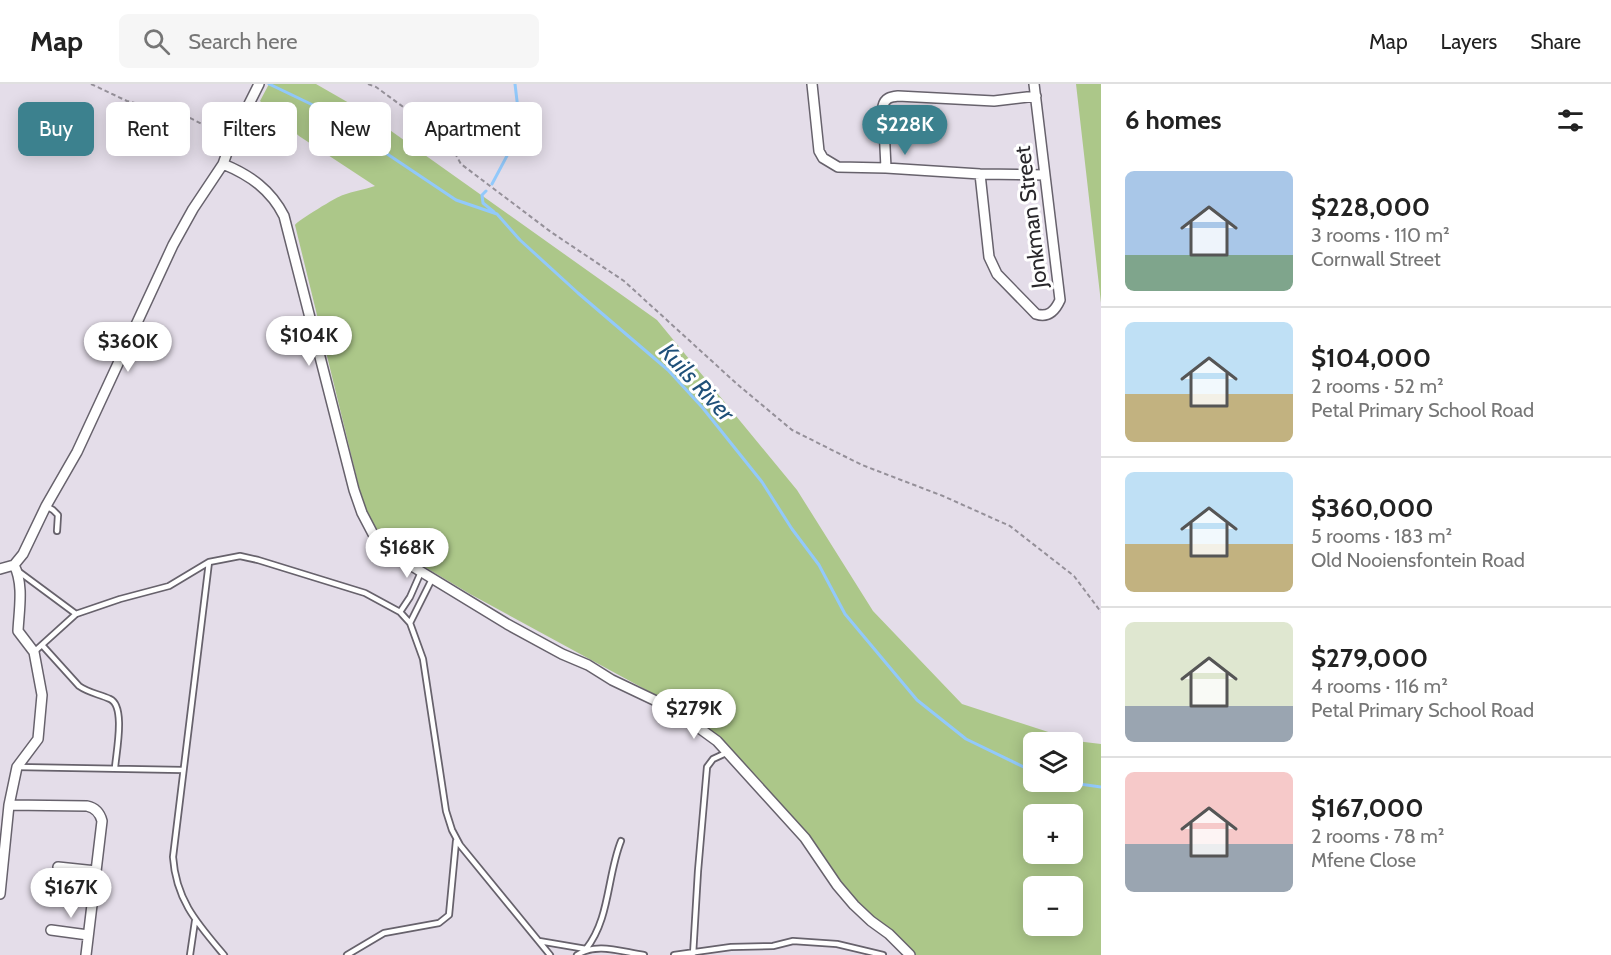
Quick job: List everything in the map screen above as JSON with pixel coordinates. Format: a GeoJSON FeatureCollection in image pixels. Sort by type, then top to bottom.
{"type":"FeatureCollection","features":[{"type":"Feature","properties":{"kind":"street"},"geometry":{"type":"LineString","coordinates":[[250,102],[259,84]]}},
{"type":"Feature","properties":{"kind":"street"},"geometry":{"type":"LineString","coordinates":[[812,84],[819,151],[824,158],[838,167],[1045,175]]}},
{"type":"Feature","properties":{"kind":"street","name":"Jonkman Street"},"geometry":{"type":"LineString","coordinates":[[980,174],[990,264],[1030,309],[1040,315],[1051,313],[1060,300],[1034,84]]}},
{"type":"Feature","properties":{"kind":"street"},"geometry":{"type":"LineString","coordinates":[[886,168],[883,106],[884,100],[889,97],[994,100],[1036,96]]}},
{"type":"Feature","properties":{"kind":"street"},"geometry":{"type":"LineString","coordinates":[[0,894],[9,805],[16,767],[38,739],[42,694],[38,648],[18,631],[20,593],[16,568],[46,506],[77,452],[173,245],[226,156]]}},
{"type":"Feature","properties":{"kind":"street"},"geometry":{"type":"LineString","coordinates":[[223,164],[261,186],[279,208],[287,225],[354,490],[367,524],[380,543],[397,557],[432,579],[452,588],[481,609],[540,642],[588,664],[612,680],[673,710],[717,741],[805,838],[837,885],[854,905],[871,921],[889,933],[910,955]]}},
{"type":"Feature","properties":{"kind":"street"},"geometry":{"type":"LineString","coordinates":[[0,569],[16,568]]}},
{"type":"Feature","properties":{"kind":"street"},"geometry":{"type":"LineString","coordinates":[[9,805],[87,806],[100,814],[102,821],[86,955]]}},
{"type":"Feature","properties":{"kind":"street"},"geometry":{"type":"LineString","coordinates":[[58,867],[96,871]]}},
{"type":"Feature","properties":{"kind":"street"},"geometry":{"type":"LineString","coordinates":[[51,930],[88,935]]}},
{"type":"Feature","properties":{"kind":"lane"},"geometry":{"type":"LineString","coordinates":[[46,506],[58,515],[57,531]]}},
{"type":"Feature","properties":{"kind":"lane"},"geometry":{"type":"LineString","coordinates":[[115,768],[120,717],[117,704],[112,699],[86,691],[38,648],[76,614],[169,586],[209,562],[240,556],[365,593],[400,612],[410,623],[423,658],[446,811],[456,839],[550,955]]}},
{"type":"Feature","properties":{"kind":"lane"},"geometry":{"type":"LineString","coordinates":[[209,562],[173,856],[174,875],[184,903],[195,921],[224,955]]}},
{"type":"Feature","properties":{"kind":"lane"},"geometry":{"type":"LineString","coordinates":[[16,568],[76,614]]}},
{"type":"Feature","properties":{"kind":"lane"},"geometry":{"type":"LineString","coordinates":[[400,612],[410,597],[421,572]]}},
{"type":"Feature","properties":{"kind":"lane"},"geometry":{"type":"LineString","coordinates":[[410,623],[432,579]]}},
{"type":"Feature","properties":{"kind":"lane"},"geometry":{"type":"LineString","coordinates":[[693,954],[707,767],[713,759],[728,753]]}},
{"type":"Feature","properties":{"kind":"lane"},"geometry":{"type":"LineString","coordinates":[[16,767],[183,770]]}},
{"type":"Feature","properties":{"kind":"lane"},"geometry":{"type":"LineString","coordinates":[[347,955],[384,933],[439,923],[449,915],[456,839]]}},
{"type":"Feature","properties":{"kind":"lane"},"geometry":{"type":"LineString","coordinates":[[577,955],[594,939],[600,925],[615,856],[621,841]]}},
{"type":"Feature","properties":{"kind":"lane"},"geometry":{"type":"LineString","coordinates":[[190,955],[195,921]]}},
{"type":"Feature","properties":{"kind":"lane"},"geometry":{"type":"LineString","coordinates":[[539,941],[644,955]]}},
{"type":"Feature","properties":{"kind":"lane"},"geometry":{"type":"LineString","coordinates":[[674,955],[731,947],[773,946],[793,941],[837,944],[883,955]]}},
{"type":"Feature","properties":{"kind":"path"},"geometry":{"type":"LineString","coordinates":[[91,84],[127,101],[202,123]]}},
{"type":"Feature","properties":{"kind":"path"},"geometry":{"type":"LineString","coordinates":[[368,84],[376,87],[447,139],[461,164],[551,232],[624,281],[737,384],[792,430],[862,465],[943,496],[1010,526],[1074,576],[1101,612]]}},
{"type":"Feature","properties":{"kind":"green space"},"geometry":{"type":"Polygon","coordinates":[[[269,84],[316,84],[347,102],[309,102],[309,143],[297,134],[297,102],[261,102],[269,84]]]}},
{"type":"Feature","properties":{"kind":"green space"},"geometry":{"type":"Polygon","coordinates":[[[1076,84],[1101,84],[1101,303],[1076,84]]]}},
{"type":"Feature","properties":{"kind":"green space"},"geometry":{"type":"Polygon","coordinates":[[[391,131],[403,139],[403,156],[426,156],[657,320],[797,490],[873,611],[962,704],[1048,732],[1023,732],[1023,792],[1083,792],[1083,742],[1101,744],[1101,955],[915,955],[889,930],[869,916],[850,895],[786,810],[674,705],[470,594],[398,551],[383,537],[370,519],[361,495],[295,225],[340,196],[375,186],[329,156],[391,156],[391,131]]]}},
{"type":"Feature","properties":{"kind":"waterway","name":"Kuils River"},"geometry":{"type":"LineString","coordinates":[[269,84],[317,107],[456,200],[497,214],[520,240],[578,293],[668,370],[702,407],[762,482],[792,529],[819,565],[845,614],[917,700],[966,739],[1023,767]]}},
{"type":"Feature","properties":{"kind":"waterway"},"geometry":{"type":"LineString","coordinates":[[492,184],[517,137],[520,126],[515,84]]}},
{"type":"Feature","properties":{"kind":"waterway"},"geometry":{"type":"LineString","coordinates":[[486,191],[482,195],[483,203],[494,212]]}},
{"type":"Feature","properties":{"kind":"waterway","name":"Kuils River"},"geometry":{"type":"LineString","coordinates":[[1083,784],[1101,787]]}}]}
